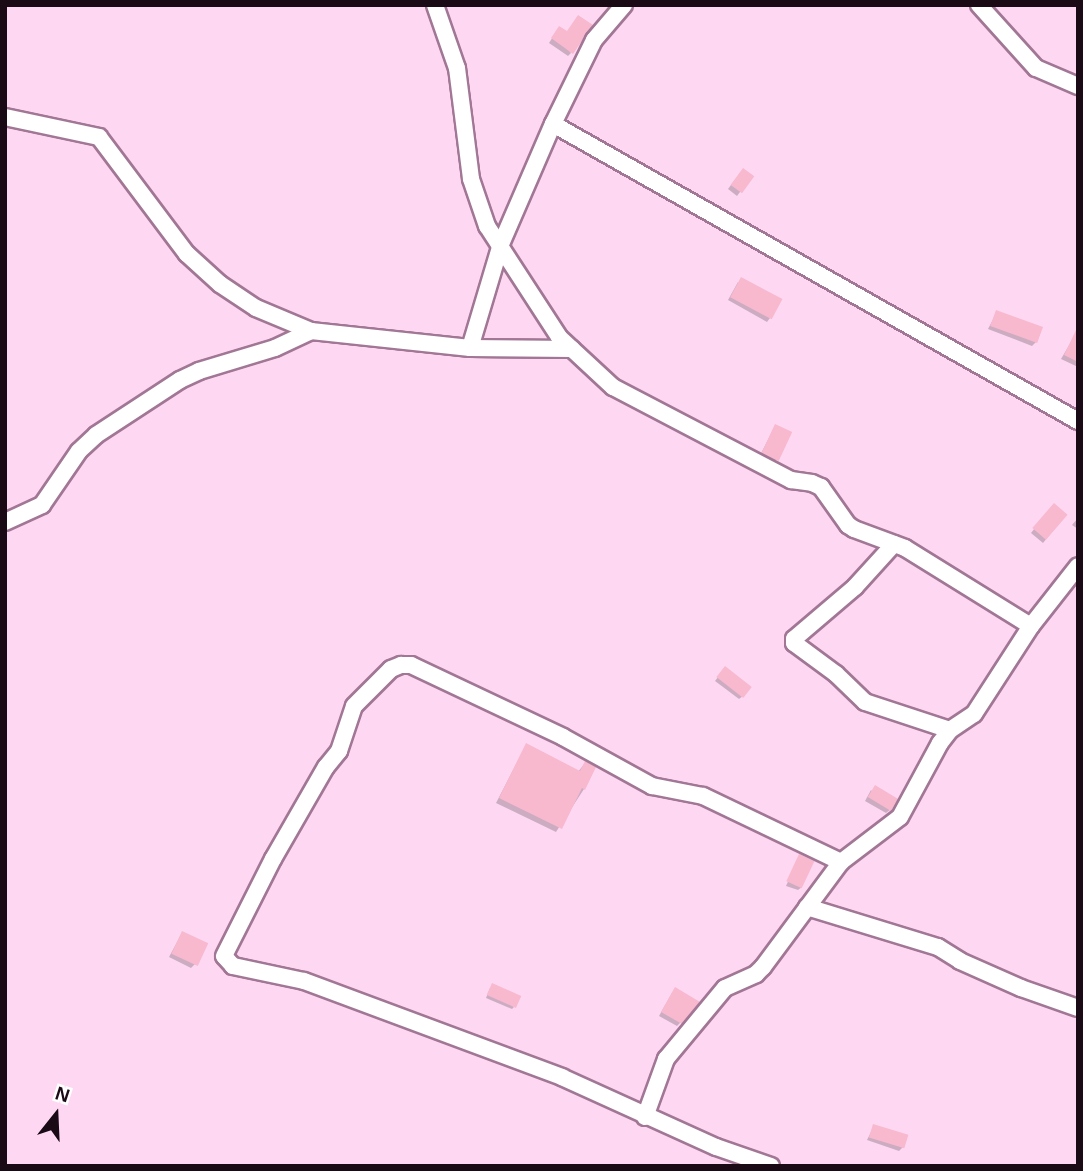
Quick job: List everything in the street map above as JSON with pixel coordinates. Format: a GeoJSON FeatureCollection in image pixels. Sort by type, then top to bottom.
{"type":"FeatureCollection","features":[{"type":"Feature","properties":{"kind":"street"},"geometry":{"type":"LineString","coordinates":[[435,5],[457,68],[471,179],[487,226],[559,337],[613,387],[791,480],[812,482],[821,487],[848,525],[905,548],[1031,625]]}},
{"type":"Feature","properties":{"kind":"street"},"geometry":{"type":"LineString","coordinates":[[470,348],[501,244],[553,124],[594,40],[624,5]]}},
{"type":"Feature","properties":{"kind":"street"},"geometry":{"type":"LineString","coordinates":[[979,5],[1036,68],[1078,86]]}},
{"type":"Feature","properties":{"kind":"street"},"geometry":{"type":"LineString","coordinates":[[5,117],[99,137],[187,254],[220,284],[256,308],[311,331],[470,348],[572,349]]}},
{"type":"Feature","properties":{"kind":"street"},"geometry":{"type":"LineString","coordinates":[[553,124],[1078,421]]}},
{"type":"Feature","properties":{"kind":"street"},"geometry":{"type":"LineString","coordinates":[[5,522],[42,505],[79,451],[96,435],[180,380],[200,370],[275,348],[311,331]]}},
{"type":"Feature","properties":{"kind":"street"},"geometry":{"type":"LineString","coordinates":[[894,544],[855,587],[794,639],[794,643],[836,674],[865,702],[950,730]]}},
{"type":"Feature","properties":{"kind":"street"},"geometry":{"type":"LineString","coordinates":[[645,1116],[666,1059],[725,988],[756,974],[763,967],[841,862],[900,817],[950,730],[974,714],[1031,625],[1078,566]]}},
{"type":"Feature","properties":{"kind":"street"},"geometry":{"type":"LineString","coordinates":[[771,1166],[716,1147],[562,1077],[289,976],[233,966],[224,956],[273,859],[326,767],[339,751],[359,699],[391,669],[411,665],[563,737],[652,786],[703,796],[841,862]]}},
{"type":"Feature","properties":{"kind":"street"},"geometry":{"type":"LineString","coordinates":[[807,907],[938,947],[960,961],[1021,989],[1078,1008]]}},
{"type":"Feature","properties":{"kind":"building"},"geometry":{"type":"Polygon","coordinates":[[[578,15],[593,25],[573,54],[551,38],[559,26],[567,31],[578,15]]]}},
{"type":"Feature","properties":{"kind":"building"},"geometry":{"type":"Polygon","coordinates":[[[743,168],[754,176],[742,193],[731,185],[743,168]]]}},
{"type":"Feature","properties":{"kind":"building"},"geometry":{"type":"Polygon","coordinates":[[[741,277],[782,299],[772,319],[730,297],[741,277]]]}},
{"type":"Feature","properties":{"kind":"building"},"geometry":{"type":"Polygon","coordinates":[[[996,310],[1043,327],[1037,343],[990,326],[996,310]]]}},
{"type":"Feature","properties":{"kind":"building"},"geometry":{"type":"Polygon","coordinates":[[[1078,326],[1078,362],[1064,355],[1078,326]]]}},
{"type":"Feature","properties":{"kind":"building"},"geometry":{"type":"Polygon","coordinates":[[[775,424],[792,432],[779,461],[761,453],[775,424]]]}},
{"type":"Feature","properties":{"kind":"building"},"geometry":{"type":"Polygon","coordinates":[[[1054,503],[1068,515],[1046,540],[1032,528],[1054,503]]]}},
{"type":"Feature","properties":{"kind":"building"},"geometry":{"type":"Polygon","coordinates":[[[725,666],[752,687],[743,698],[716,677],[725,666]]]}},
{"type":"Feature","properties":{"kind":"building"},"geometry":{"type":"Polygon","coordinates":[[[526,743],[580,771],[585,761],[596,767],[585,790],[582,788],[562,829],[499,798],[526,743]]]}},
{"type":"Feature","properties":{"kind":"building"},"geometry":{"type":"Polygon","coordinates":[[[875,785],[898,799],[891,811],[868,797],[875,785]]]}},
{"type":"Feature","properties":{"kind":"building"},"geometry":{"type":"Polygon","coordinates":[[[799,854],[814,861],[802,888],[786,881],[799,854]]]}},
{"type":"Feature","properties":{"kind":"building"},"geometry":{"type":"Polygon","coordinates":[[[182,931],[208,943],[198,966],[171,954],[182,931]]]}},
{"type":"Feature","properties":{"kind":"building"},"geometry":{"type":"Polygon","coordinates":[[[492,983],[521,996],[516,1008],[487,995],[492,983]]]}},
{"type":"Feature","properties":{"kind":"building"},"geometry":{"type":"Polygon","coordinates":[[[675,987],[700,1002],[682,1024],[661,1012],[675,987]]]}},
{"type":"Feature","properties":{"kind":"building"},"geometry":{"type":"Polygon","coordinates":[[[873,1124],[908,1135],[904,1148],[869,1137],[873,1124]]]}}]}
